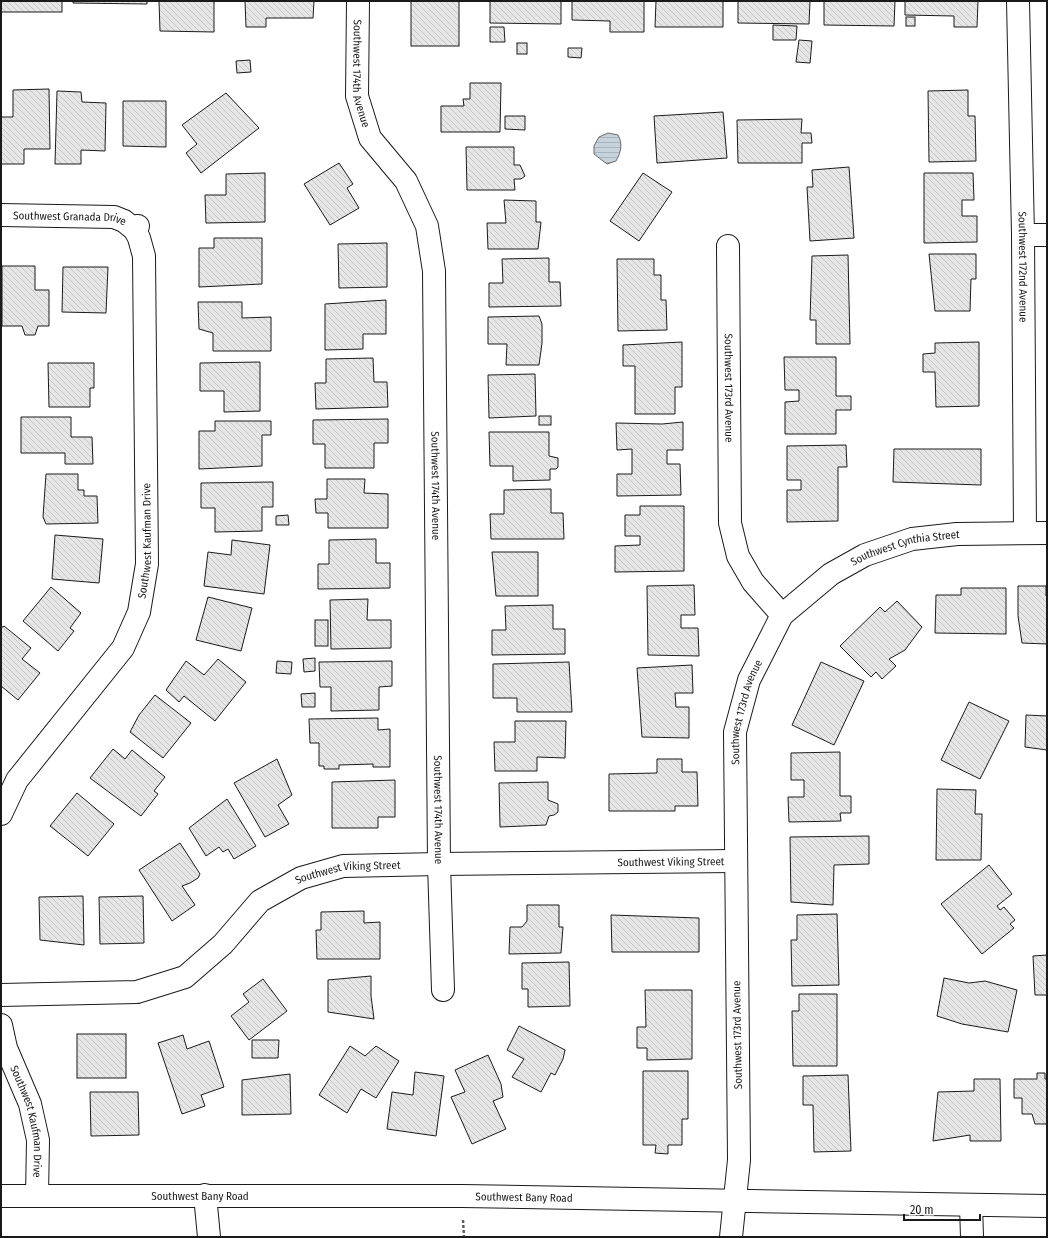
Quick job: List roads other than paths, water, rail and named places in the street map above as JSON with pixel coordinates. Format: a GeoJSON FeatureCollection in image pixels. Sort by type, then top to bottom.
{"type":"FeatureCollection","features":[{"type":"Feature","properties":{"kind":"street","name":"Southwest 174th Avenue"},"geometry":{"type":"LineString","coordinates":[[358,1],[357,96],[370,138],[406,181],[427,226],[434,270],[439,864],[443,990]]}},
{"type":"Feature","properties":{"kind":"street","name":"Southwest 172nd Avenue"},"geometry":{"type":"LineString","coordinates":[[1018,1],[1023,235],[1024,533]]}},
{"type":"Feature","properties":{"kind":"street","name":"Southwest Granada Drive"},"geometry":{"type":"LineString","coordinates":[[1,215],[114,217],[136,228]]}},
{"type":"Feature","properties":{"kind":"street","name":"Southwest Kaufman Drive"},"geometry":{"type":"LineString","coordinates":[[1,814],[17,780],[123,648],[139,612],[146,564],[144,256],[136,228]]}},
{"type":"Feature","properties":{"kind":"street"},"geometry":{"type":"LineString","coordinates":[[1023,235],[1047,235]]}},
{"type":"Feature","properties":{"kind":"street","name":"Southwest 173rd Avenue"},"geometry":{"type":"LineString","coordinates":[[728,246],[730,523],[738,556],[753,582],[782,614],[749,680],[735,732],[738,1160],[731,1237]]}},
{"type":"Feature","properties":{"kind":"street","name":"Southwest Cynthia Street"},"geometry":{"type":"LineString","coordinates":[[782,614],[832,574],[865,555],[912,539],[957,534],[1047,533]]}},
{"type":"Feature","properties":{"kind":"street","name":"Southwest Viking Street"},"geometry":{"type":"LineString","coordinates":[[1,995],[137,992],[185,977],[223,944],[260,901],[301,878],[343,866],[736,862]]}},
{"type":"Feature","properties":{"kind":"street","name":"Southwest Kaufman Drive"},"geometry":{"type":"LineString","coordinates":[[1,1026],[6,1048],[30,1104],[38,1140],[37,1196]]}},
{"type":"Feature","properties":{"kind":"street"},"geometry":{"type":"LineString","coordinates":[[205,1195],[209,1237]]}},
{"type":"Feature","properties":{"kind":"street","name":"Southwest Bany Road"},"geometry":{"type":"LineString","coordinates":[[1,1196],[462,1196],[1047,1206]]}},
{"type":"Feature","properties":{"kind":"street"},"geometry":{"type":"LineString","coordinates":[[971,1205],[972,1237]]}}]}
